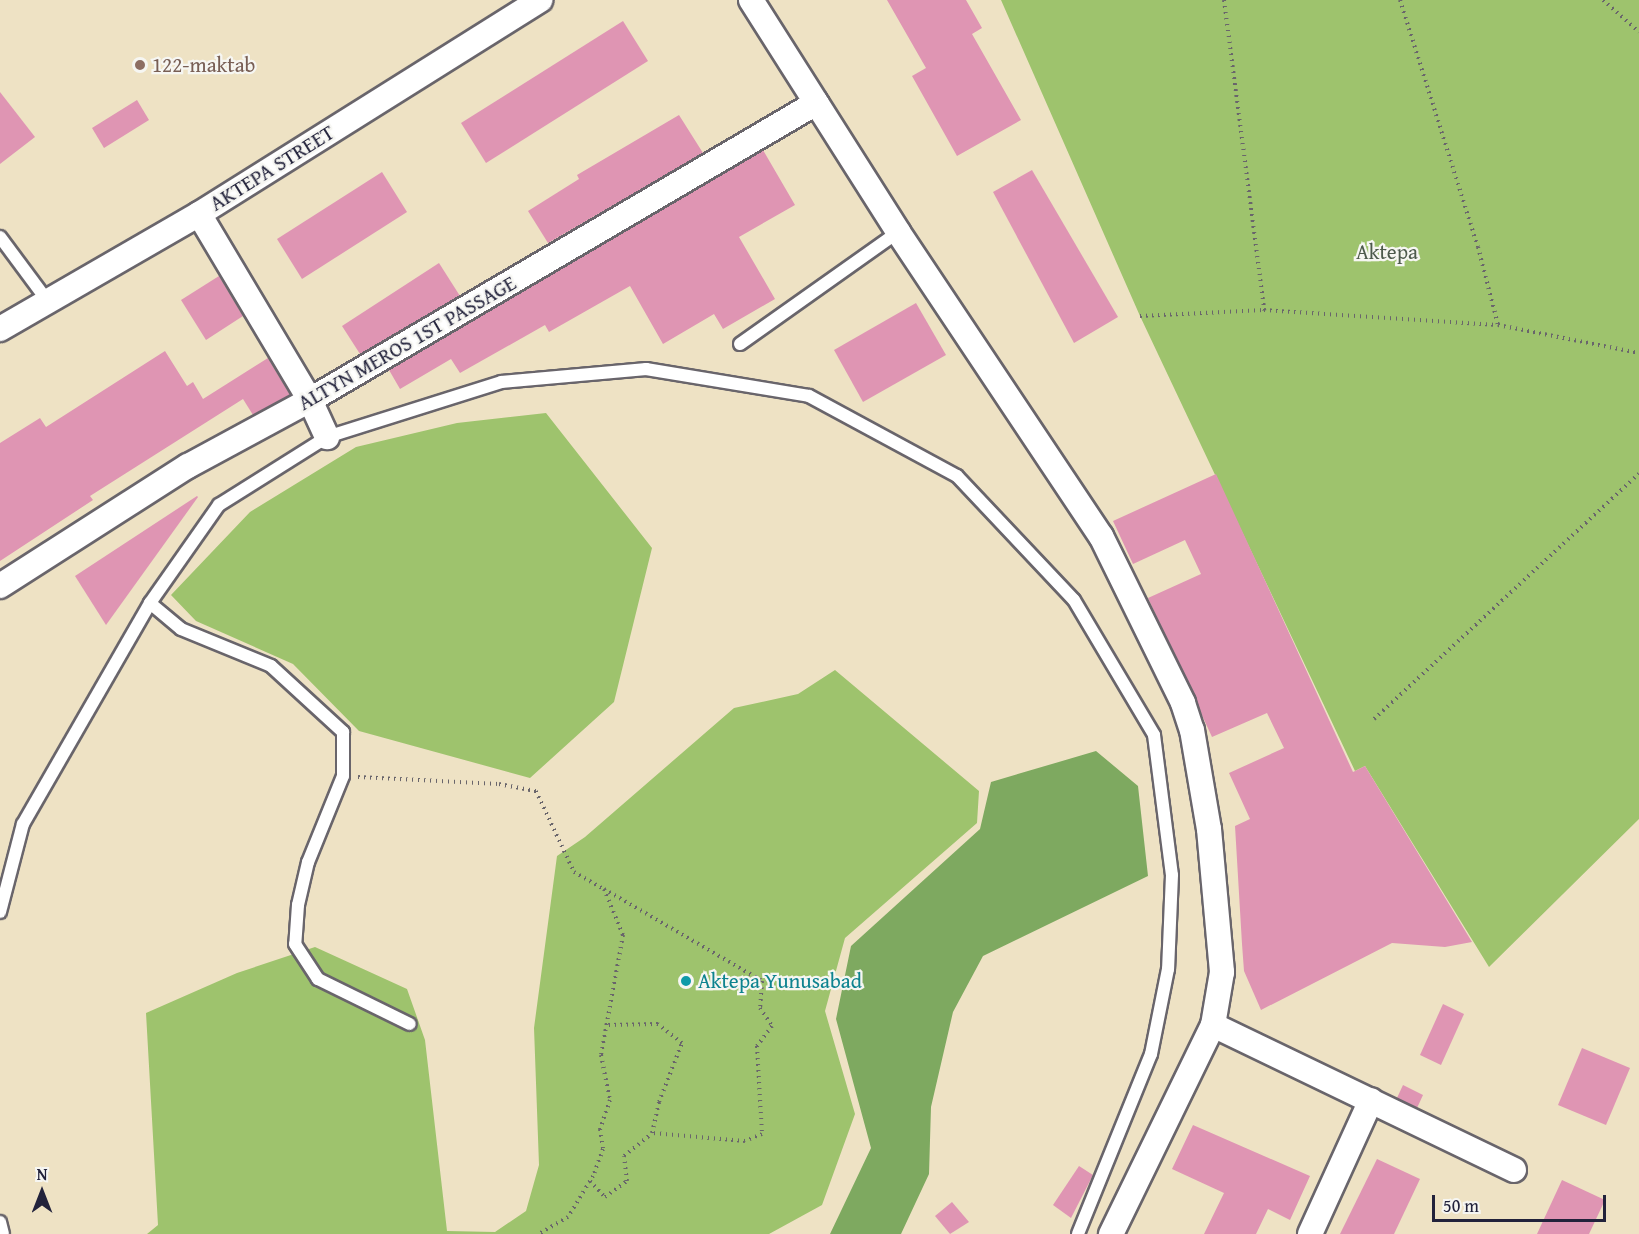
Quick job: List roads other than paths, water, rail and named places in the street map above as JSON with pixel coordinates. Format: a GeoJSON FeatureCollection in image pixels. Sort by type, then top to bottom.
{"type":"FeatureCollection","features":[{"type":"Feature","properties":{"kind":"street","name":"AKTEPA STREET"},"geometry":{"type":"LineString","coordinates":[[0,329],[50,303],[198,214],[540,0]]}},
{"type":"Feature","properties":{"kind":"street"},"geometry":{"type":"LineString","coordinates":[[751,0],[898,232],[1101,537],[1183,703],[1199,761],[1209,829],[1222,972],[1213,1025],[1111,1234]]}},
{"type":"Feature","properties":{"kind":"street","name":"ALTYN MEROS 1ST PASSAGE"},"geometry":{"type":"LineString","coordinates":[[0,586],[188,466],[310,400],[816,103]]}},
{"type":"Feature","properties":{"kind":"street"},"geometry":{"type":"LineString","coordinates":[[198,214],[310,400],[327,437]]}},
{"type":"Feature","properties":{"kind":"street"},"geometry":{"type":"LineString","coordinates":[[1213,1025],[1514,1170]]}},
{"type":"Feature","properties":{"kind":"street"},"geometry":{"type":"LineString","coordinates":[[1310,1234],[1371,1100]]}},
{"type":"Feature","properties":{"kind":"lane"},"geometry":{"type":"LineString","coordinates":[[0,226],[3,239],[50,303]]}},
{"type":"Feature","properties":{"kind":"lane"},"geometry":{"type":"LineString","coordinates":[[740,344],[898,232]]}},
{"type":"Feature","properties":{"kind":"lane"},"geometry":{"type":"LineString","coordinates":[[0,912],[24,824],[150,603],[219,506],[327,437],[501,382],[646,369],[809,396],[957,476],[1074,600],[1154,735],[1172,876],[1168,969],[1151,1054],[1078,1234]]}},
{"type":"Feature","properties":{"kind":"lane"},"geometry":{"type":"LineString","coordinates":[[150,603],[181,629],[271,666],[343,732],[343,776],[308,862],[298,905],[295,944],[318,979],[410,1024]]}},
{"type":"Feature","properties":{"kind":"lane"},"geometry":{"type":"LineString","coordinates":[[0,1222],[3,1234]]}},
{"type":"Feature","properties":{"kind":"place","name":"122-maktab"},"geometry":{"type":"Point","coordinates":[140,65]}},
{"type":"Feature","properties":{"kind":"place","name":"Aktepa Yunusabad"},"geometry":{"type":"Point","coordinates":[686,981]}},
{"type":"Feature","properties":{"kind":"park label","name":"Aktepa"},"geometry":{"type":"Point","coordinates":[1387,252]}}]}
